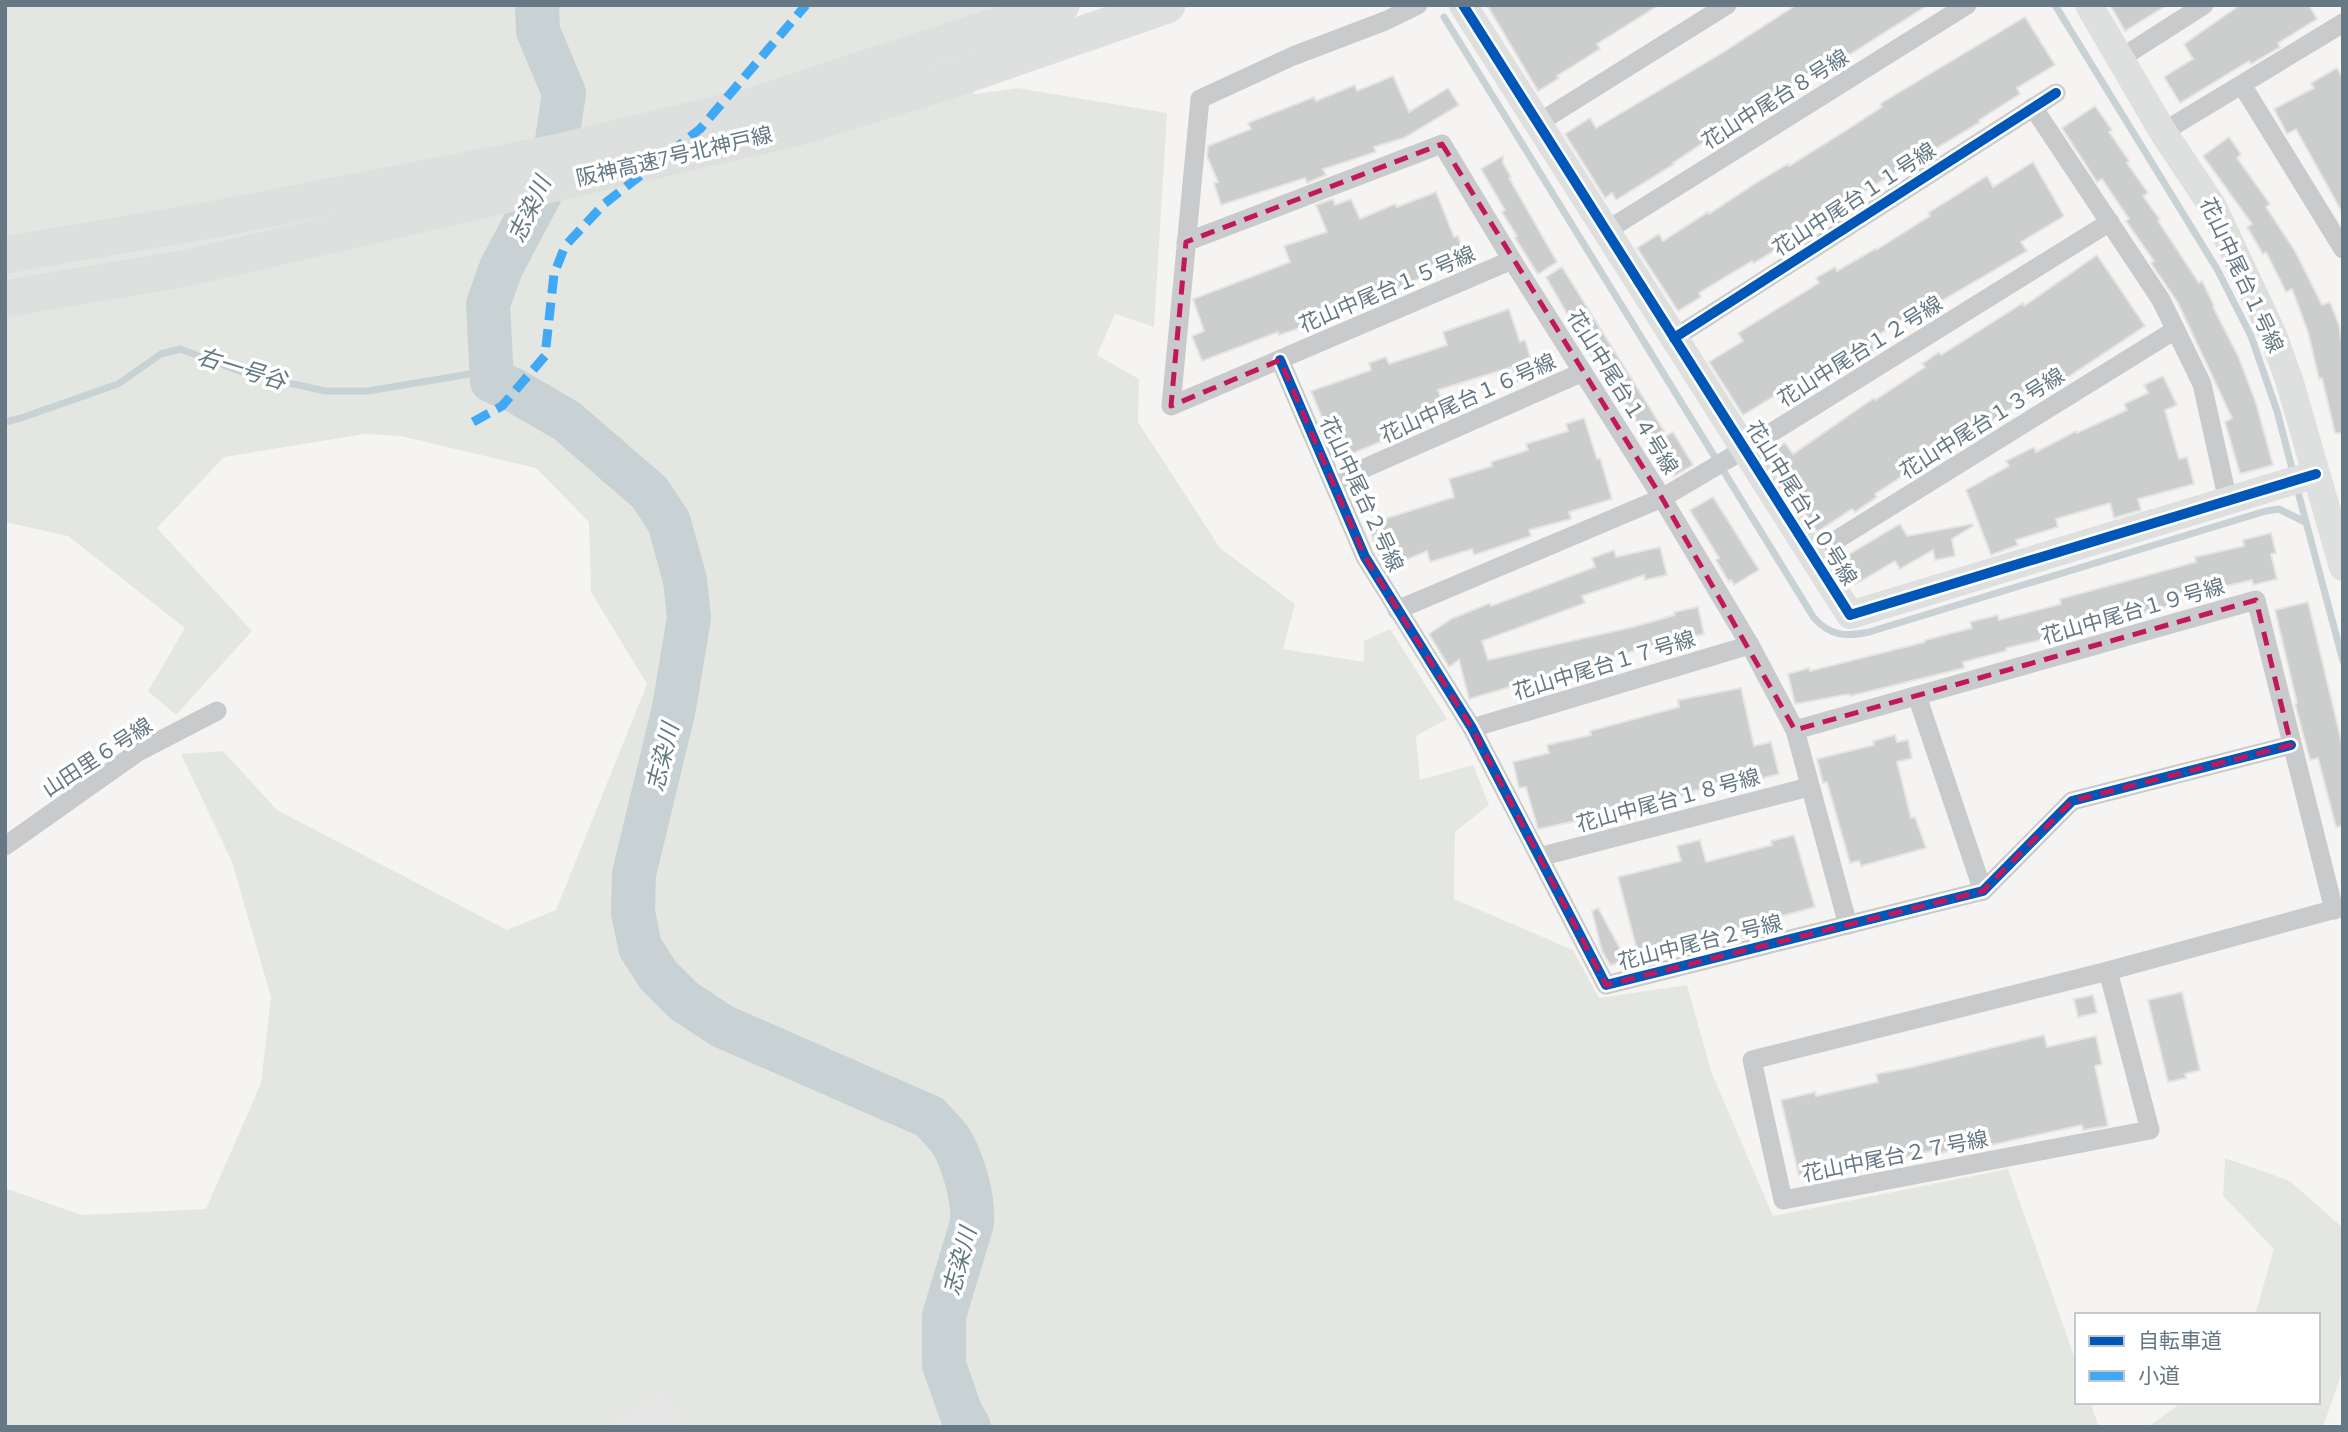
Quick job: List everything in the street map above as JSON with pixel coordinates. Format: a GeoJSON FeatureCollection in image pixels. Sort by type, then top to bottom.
{"type":"FeatureCollection","features":[{"type":"Feature","properties":{"kind":"highway","name":"阪神高速7号北神戸線"},"geometry":{"type":"LineString","coordinates":[[7,255],[232,216],[568,149],[751,106],[1061,5]]}},
{"type":"Feature","properties":{"kind":"highway","name":"阪神高速7号北神戸線"},"geometry":{"type":"LineString","coordinates":[[5,299],[182,270],[795,128],[951,80],[1151,12]]}},
{"type":"Feature","properties":{"kind":"highway"},"geometry":{"type":"LineString","coordinates":[[5,311],[41,292]]}},
{"type":"Feature","properties":{"kind":"street"},"geometry":{"type":"LineString","coordinates":[[1280,360],[1171,406],[1200,99],[1293,56],[1385,21],[1418,5]]}},
{"type":"Feature","properties":{"kind":"street","name":"花山中尾台１０号線"},"geometry":{"type":"LineString","coordinates":[[1463,5],[1674,338],[1740,452],[1850,615],[2313,475]]}},
{"type":"Feature","properties":{"kind":"street"},"geometry":{"type":"LineString","coordinates":[[1538,123],[1727,5]]}},
{"type":"Feature","properties":{"kind":"street","name":"花山中尾台８号線"},"geometry":{"type":"LineString","coordinates":[[1606,231],[1967,5]]}},
{"type":"Feature","properties":{"kind":"street","name":"花山中尾台１号線"},"geometry":{"type":"LineString","coordinates":[[2089,5],[2164,132],[2213,207],[2273,335],[2290,383],[2313,475],[2343,568]]}},
{"type":"Feature","properties":{"kind":"street"},"geometry":{"type":"LineString","coordinates":[[2121,58],[2204,5]]}},
{"type":"Feature","properties":{"kind":"street"},"geometry":{"type":"LineString","coordinates":[[2164,132],[2343,23]]}},
{"type":"Feature","properties":{"kind":"street"},"geometry":{"type":"LineString","coordinates":[[2242,85],[2343,249]]}},
{"type":"Feature","properties":{"kind":"street","name":"花山中尾台１１号線"},"geometry":{"type":"LineString","coordinates":[[1674,338],[2056,93]]}},
{"type":"Feature","properties":{"kind":"street"},"geometry":{"type":"LineString","coordinates":[[2033,107],[2161,300],[2202,384],[2228,501]]}},
{"type":"Feature","properties":{"kind":"street","name":"花山中尾台１４号線"},"geometry":{"type":"LineString","coordinates":[[1186,242],[1442,144],[1662,498],[1750,645],[1795,730],[1848,925]]}},
{"type":"Feature","properties":{"kind":"street","name":"花山中尾台１２号線"},"geometry":{"type":"LineString","coordinates":[[1397,610],[1662,498],[2110,222]]}},
{"type":"Feature","properties":{"kind":"street","name":"花山中尾台１５号線"},"geometry":{"type":"LineString","coordinates":[[1280,360],[1512,260]]}},
{"type":"Feature","properties":{"kind":"street","name":"花山中尾台１３号線"},"geometry":{"type":"LineString","coordinates":[[1812,555],[2175,330]]}},
{"type":"Feature","properties":{"kind":"street","name":"花山中尾台２号線"},"geometry":{"type":"LineString","coordinates":[[1280,360],[1365,557],[1472,728],[1606,985],[1983,891]]}},
{"type":"Feature","properties":{"kind":"street","name":"花山中尾台１６号線"},"geometry":{"type":"LineString","coordinates":[[1333,482],[1583,372]]}},
{"type":"Feature","properties":{"kind":"street","name":"花山中尾台１９号線"},"geometry":{"type":"LineString","coordinates":[[1795,730],[2256,600],[2291,745],[2338,909]]}},
{"type":"Feature","properties":{"kind":"street","name":"花山中尾台１７号線"},"geometry":{"type":"LineString","coordinates":[[1472,728],[1750,645]]}},
{"type":"Feature","properties":{"kind":"street"},"geometry":{"type":"LineString","coordinates":[[1917,696],[1983,891],[2072,802],[2291,745]]}},
{"type":"Feature","properties":{"kind":"street","name":"山田里６号線"},"geometry":{"type":"LineString","coordinates":[[5,846],[138,752],[217,711]]}},
{"type":"Feature","properties":{"kind":"street","name":"花山中尾台１８号線"},"geometry":{"type":"LineString","coordinates":[[1539,857],[1809,787]]}},
{"type":"Feature","properties":{"kind":"street","name":"花山中尾台２７号線"},"geometry":{"type":"LineString","coordinates":[[2108,971],[2150,1130],[1783,1200],[1752,1060],[2108,971],[2338,909]]}},
{"type":"Feature","properties":{"kind":"highlighted area"},"geometry":{"type":"Polygon","coordinates":[[[1442,144],[1662,498],[1795,730],[2256,600],[2291,745],[2072,801],[1983,891],[1606,985],[1472,728],[1365,557],[1280,360],[1171,406],[1186,242],[1442,144]]]}},
{"type":"Feature","properties":{"kind":"shaded area"},"geometry":{"type":"Polygon","coordinates":[[[5,5],[1022,5],[958,27],[974,94],[1018,88],[1167,113],[1154,327],[1115,314],[1097,355],[1139,379],[1138,422],[1220,548],[1295,604],[1283,649],[1364,662],[1364,641],[1390,629],[1447,719],[1416,736],[1420,780],[1473,765],[1489,805],[1455,832],[1454,899],[1573,950],[1599,998],[1687,985],[1711,1071],[1773,1216],[2008,1169],[2075,1358],[2075,1404],[2091,1404],[2099,1427],[687,1427],[664,1393],[609,1427],[5,1427],[5,1188],[81,1215],[206,1209],[261,1083],[271,997],[232,862],[181,754],[223,751],[277,810],[507,930],[556,910],[647,684],[591,592],[589,522],[536,468],[400,436],[365,434],[224,457],[157,528],[252,631],[176,715],[148,691],[185,628],[68,536],[5,522],[5,5]]]}},
{"type":"Feature","properties":{"kind":"shaded area"},"geometry":{"type":"Polygon","coordinates":[[[2225,1158],[2290,1181],[2343,1228],[2343,1369],[2323,1427],[2148,1427],[2179,1404],[2320,1404],[2320,1313],[2256,1313],[2274,1249],[2223,1196],[2225,1158]]]}},
{"type":"Feature","properties":{"kind":"shaded area"},"geometry":{"type":"Polygon","coordinates":[[[664,1393],[687,1427],[609,1427],[664,1393]]]}},
{"type":"Feature","properties":{"kind":"building"},"geometry":{"type":"Polygon","coordinates":[[[1487,5],[1659,5],[1597,44],[1600,49],[1538,91],[1487,5]]]}},
{"type":"Feature","properties":{"kind":"building"},"geometry":{"type":"Polygon","coordinates":[[[1796,5],[1928,5],[1770,105],[1768,103],[1715,135],[1616,200],[1612,193],[1605,198],[1565,134],[1590,118],[1596,128],[1722,53],[1796,5]]]}},
{"type":"Feature","properties":{"kind":"building"},"geometry":{"type":"Polygon","coordinates":[[[2110,5],[2167,5],[2125,31],[2110,5]]]}},
{"type":"Feature","properties":{"kind":"building"},"geometry":{"type":"Polygon","coordinates":[[[2240,5],[2309,5],[2317,19],[2278,43],[2280,47],[2251,64],[2249,61],[2180,103],[2164,77],[2193,59],[2184,44],[2240,5]]]}},
{"type":"Feature","properties":{"kind":"building"},"geometry":{"type":"Polygon","coordinates":[[[2025,17],[2055,65],[2017,88],[2020,94],[1979,120],[1980,122],[1858,195],[1860,197],[1754,263],[1752,261],[1699,293],[1701,297],[1678,311],[1637,248],[1659,234],[1663,241],[1708,212],[1709,214],[1759,181],[1842,133],[1882,107],[1880,104],[2025,17]]]}},
{"type":"Feature","properties":{"kind":"building"},"geometry":{"type":"Polygon","coordinates":[[[2337,68],[2343,79],[2343,214],[2296,129],[2287,134],[2274,109],[2314,88],[2311,83],[2337,68]]]}},
{"type":"Feature","properties":{"kind":"building"},"geometry":{"type":"Polygon","coordinates":[[[1393,76],[1409,112],[1448,88],[1459,105],[1404,138],[1374,147],[1376,152],[1323,169],[1326,175],[1307,183],[1305,178],[1221,205],[1214,183],[1218,182],[1207,156],[1208,146],[1251,129],[1248,123],[1314,97],[1316,101],[1355,85],[1357,91],[1393,76]]]}},
{"type":"Feature","properties":{"kind":"building"},"geometry":{"type":"Polygon","coordinates":[[[2095,106],[2112,130],[2109,132],[2129,161],[2127,163],[2148,193],[2143,196],[2160,220],[2158,221],[2199,283],[2202,281],[2206,289],[2238,356],[2256,403],[2273,465],[2240,474],[2225,422],[2232,418],[2178,303],[2151,263],[2154,261],[2126,221],[2129,219],[2102,179],[2097,182],[2062,128],[2095,106]]]}},
{"type":"Feature","properties":{"kind":"building"},"geometry":{"type":"Polygon","coordinates":[[[2229,137],[2241,154],[2237,158],[2270,204],[2266,207],[2295,251],[2322,305],[2330,302],[2339,325],[2343,349],[2343,433],[2335,433],[2322,378],[2319,379],[2308,332],[2292,289],[2286,292],[2266,252],[2263,254],[2247,227],[2252,224],[2203,156],[2229,137]]]}},
{"type":"Feature","properties":{"kind":"building"},"geometry":{"type":"Polygon","coordinates":[[[1503,156],[1503,163],[1511,177],[1509,178],[1557,262],[1538,274],[1515,238],[1517,236],[1502,212],[1505,210],[1481,169],[1503,156]]]}},
{"type":"Feature","properties":{"kind":"building"},"geometry":{"type":"Polygon","coordinates":[[[2033,162],[2064,216],[2021,242],[2027,251],[1931,307],[1929,304],[1870,340],[1875,349],[1783,406],[1776,395],[1743,415],[1709,362],[1743,341],[1738,333],[1819,283],[1816,278],[1835,267],[1837,271],[1876,250],[1987,176],[1993,187],[2033,162]]]}},
{"type":"Feature","properties":{"kind":"building"},"geometry":{"type":"Polygon","coordinates":[[[1436,192],[1454,237],[1458,236],[1465,256],[1427,268],[1429,274],[1388,293],[1356,304],[1354,299],[1301,322],[1303,327],[1279,335],[1278,332],[1202,361],[1192,336],[1204,331],[1193,299],[1290,262],[1284,246],[1327,232],[1316,205],[1333,199],[1335,205],[1351,199],[1360,219],[1395,204],[1397,207],[1436,192]]]}},
{"type":"Feature","properties":{"kind":"building"},"geometry":{"type":"Polygon","coordinates":[[[2097,255],[2145,326],[2044,393],[2041,389],[1967,437],[1966,435],[1948,447],[1946,441],[1933,445],[1935,455],[1875,494],[1877,497],[1855,512],[1852,509],[1817,532],[1768,454],[1785,443],[1793,454],[1874,398],[1875,400],[1925,367],[1922,364],[1939,352],[1941,355],[2023,303],[2024,306],[2097,255]]]}},
{"type":"Feature","properties":{"kind":"building"},"geometry":{"type":"Polygon","coordinates":[[[1562,267],[1664,431],[1648,441],[1622,397],[1619,399],[1595,358],[1593,359],[1546,277],[1562,267]]]}},
{"type":"Feature","properties":{"kind":"building"},"geometry":{"type":"Polygon","coordinates":[[[1509,309],[1520,342],[1525,340],[1536,376],[1516,382],[1512,367],[1438,390],[1447,414],[1339,459],[1311,391],[1371,370],[1369,363],[1386,357],[1389,364],[1447,345],[1443,332],[1509,309]]]}},
{"type":"Feature","properties":{"kind":"building"},"geometry":{"type":"Polygon","coordinates":[[[2163,376],[2177,405],[2165,410],[2179,459],[2187,457],[2194,484],[2138,499],[2141,510],[2114,518],[2110,503],[2056,519],[2058,527],[2016,540],[2018,545],[1991,555],[1966,490],[2009,466],[2006,461],[2034,447],[2036,452],[2076,431],[2077,433],[2127,410],[2124,404],[2148,393],[2144,385],[2163,376]]]}},
{"type":"Feature","properties":{"kind":"building"},"geometry":{"type":"Polygon","coordinates":[[[1584,418],[1612,499],[1569,512],[1571,519],[1529,530],[1531,536],[1474,555],[1472,549],[1430,562],[1427,551],[1386,568],[1368,524],[1454,497],[1449,479],[1492,466],[1491,462],[1528,450],[1526,444],[1568,431],[1566,424],[1584,418]]]}},
{"type":"Feature","properties":{"kind":"building"},"geometry":{"type":"Polygon","coordinates":[[[1673,432],[1693,465],[1674,476],[1654,443],[1673,432]]]}},
{"type":"Feature","properties":{"kind":"building"},"geometry":{"type":"Polygon","coordinates":[[[1713,497],[1759,570],[1734,585],[1731,580],[1729,582],[1716,560],[1719,558],[1690,510],[1713,497]]]}},
{"type":"Feature","properties":{"kind":"building"},"geometry":{"type":"Polygon","coordinates":[[[1900,524],[1907,536],[1972,524],[1973,526],[1952,539],[1955,556],[1935,560],[1933,550],[1900,569],[1895,561],[1856,584],[1841,559],[1900,524]]]}},
{"type":"Feature","properties":{"kind":"building"},"geometry":{"type":"Polygon","coordinates":[[[2271,533],[2276,553],[2271,554],[2277,579],[2253,585],[2252,580],[2181,597],[2182,602],[2044,636],[2045,639],[1963,662],[1964,668],[1850,696],[1849,694],[1795,704],[1788,674],[1925,642],[1972,628],[1970,622],[1998,615],[1999,620],[2061,604],[2060,599],[2196,562],[2195,557],[2244,546],[2243,540],[2271,533]]]}},
{"type":"Feature","properties":{"kind":"building"},"geometry":{"type":"Polygon","coordinates":[[[1660,547],[1667,575],[1645,580],[1644,575],[1582,596],[1585,603],[1482,641],[1488,660],[1633,627],[1675,615],[1674,612],[1698,607],[1704,634],[1576,665],[1578,673],[1552,679],[1551,675],[1469,699],[1459,660],[1449,667],[1429,634],[1451,619],[1490,603],[1491,606],[1595,567],[1592,558],[1614,550],[1616,557],[1660,547]]]}},
{"type":"Feature","properties":{"kind":"building"},"geometry":{"type":"Polygon","coordinates":[[[2308,602],[2343,748],[2343,826],[2336,827],[2318,758],[2310,760],[2275,610],[2308,602]]]}},
{"type":"Feature","properties":{"kind":"building"},"geometry":{"type":"Polygon","coordinates":[[[1741,688],[1754,746],[1771,742],[1779,774],[1694,791],[1652,802],[1653,806],[1629,812],[1628,810],[1538,829],[1526,787],[1519,788],[1513,762],[1549,753],[1547,745],[1591,735],[1590,731],[1679,707],[1678,700],[1741,688]]]}},
{"type":"Feature","properties":{"kind":"building"},"geometry":{"type":"Polygon","coordinates":[[[1895,735],[1897,742],[1908,740],[1912,758],[1897,762],[1911,818],[1915,817],[1926,848],[1861,866],[1859,861],[1850,863],[1827,782],[1823,783],[1817,759],[1874,745],[1873,741],[1895,735]]]}},
{"type":"Feature","properties":{"kind":"building"},"geometry":{"type":"Polygon","coordinates":[[[1794,835],[1815,907],[1764,921],[1767,932],[1742,938],[1740,930],[1666,950],[1667,954],[1650,959],[1649,956],[1639,958],[1618,877],[1681,861],[1677,846],[1700,840],[1706,862],[1772,845],[1771,841],[1794,835]]]}},
{"type":"Feature","properties":{"kind":"building"},"geometry":{"type":"Polygon","coordinates":[[[1598,908],[1627,961],[1610,965],[1602,951],[1592,911],[1598,908]]]}},
{"type":"Feature","properties":{"kind":"building"},"geometry":{"type":"Polygon","coordinates":[[[2182,992],[2200,1070],[2185,1074],[2186,1078],[2168,1082],[2148,1000],[2182,992]]]}},
{"type":"Feature","properties":{"kind":"building"},"geometry":{"type":"Polygon","coordinates":[[[2093,995],[2097,1013],[2078,1017],[2074,999],[2093,995]]]}},
{"type":"Feature","properties":{"kind":"building"},"geometry":{"type":"Polygon","coordinates":[[[2044,1035],[2047,1047],[2096,1036],[2102,1064],[2095,1066],[2108,1126],[2083,1130],[2082,1125],[1991,1145],[1990,1142],[1940,1153],[1939,1149],[1888,1161],[1887,1154],[1833,1167],[1834,1173],[1808,1179],[1807,1174],[1799,1176],[1781,1100],[1815,1092],[1816,1096],[1878,1082],[1876,1074],[2044,1035]]]}},
{"type":"Feature","properties":{"kind":"waterway","name":"志染川"},"geometry":{"type":"LineString","coordinates":[[537,5],[538,31],[564,93],[557,140],[540,194],[501,268],[488,304],[492,381],[512,389],[567,421],[650,493],[669,522],[685,580],[689,618],[674,708],[634,874],[633,912],[640,947],[658,975],[684,1001],[722,1026],[930,1117],[949,1138],[967,1179],[972,1223],[944,1316],[944,1365],[961,1413],[969,1427]]}},
{"type":"Feature","properties":{"kind":"waterway"},"geometry":{"type":"LineString","coordinates":[[2055,5],[2217,269],[2251,336],[2277,411],[2294,476]]}},
{"type":"Feature","properties":{"kind":"waterway"},"geometry":{"type":"LineString","coordinates":[[1444,17],[1814,618],[1832,632],[1846,635],[1869,632],[2266,511],[2279,509],[2305,522]]}},
{"type":"Feature","properties":{"kind":"waterway","name":"右一号谷"},"geometry":{"type":"LineString","coordinates":[[5,422],[118,384],[161,354],[180,349],[245,373],[325,391],[368,391],[470,374],[492,381]]}},
{"type":"Feature","properties":{"kind":"waterway"},"geometry":{"type":"LineString","coordinates":[[2297,488],[2343,661]]}},
{"type":"Feature","properties":{"kind":"marked path"},"geometry":{"type":"LineString","coordinates":[[473,422],[502,406],[545,356],[554,274],[565,246],[604,204],[700,129],[806,5]]}},
{"type":"Feature","properties":{"kind":"cycle path"},"geometry":{"type":"LineString","coordinates":[[1463,5],[1850,615],[2316,474]]}},
{"type":"Feature","properties":{"kind":"cycle path"},"geometry":{"type":"LineString","coordinates":[[1674,338],[2056,93]]}},
{"type":"Feature","properties":{"kind":"cycle path"},"geometry":{"type":"LineString","coordinates":[[1280,360],[1365,557],[1472,728],[1606,985],[1983,891],[2072,801],[2291,745]]}}]}
